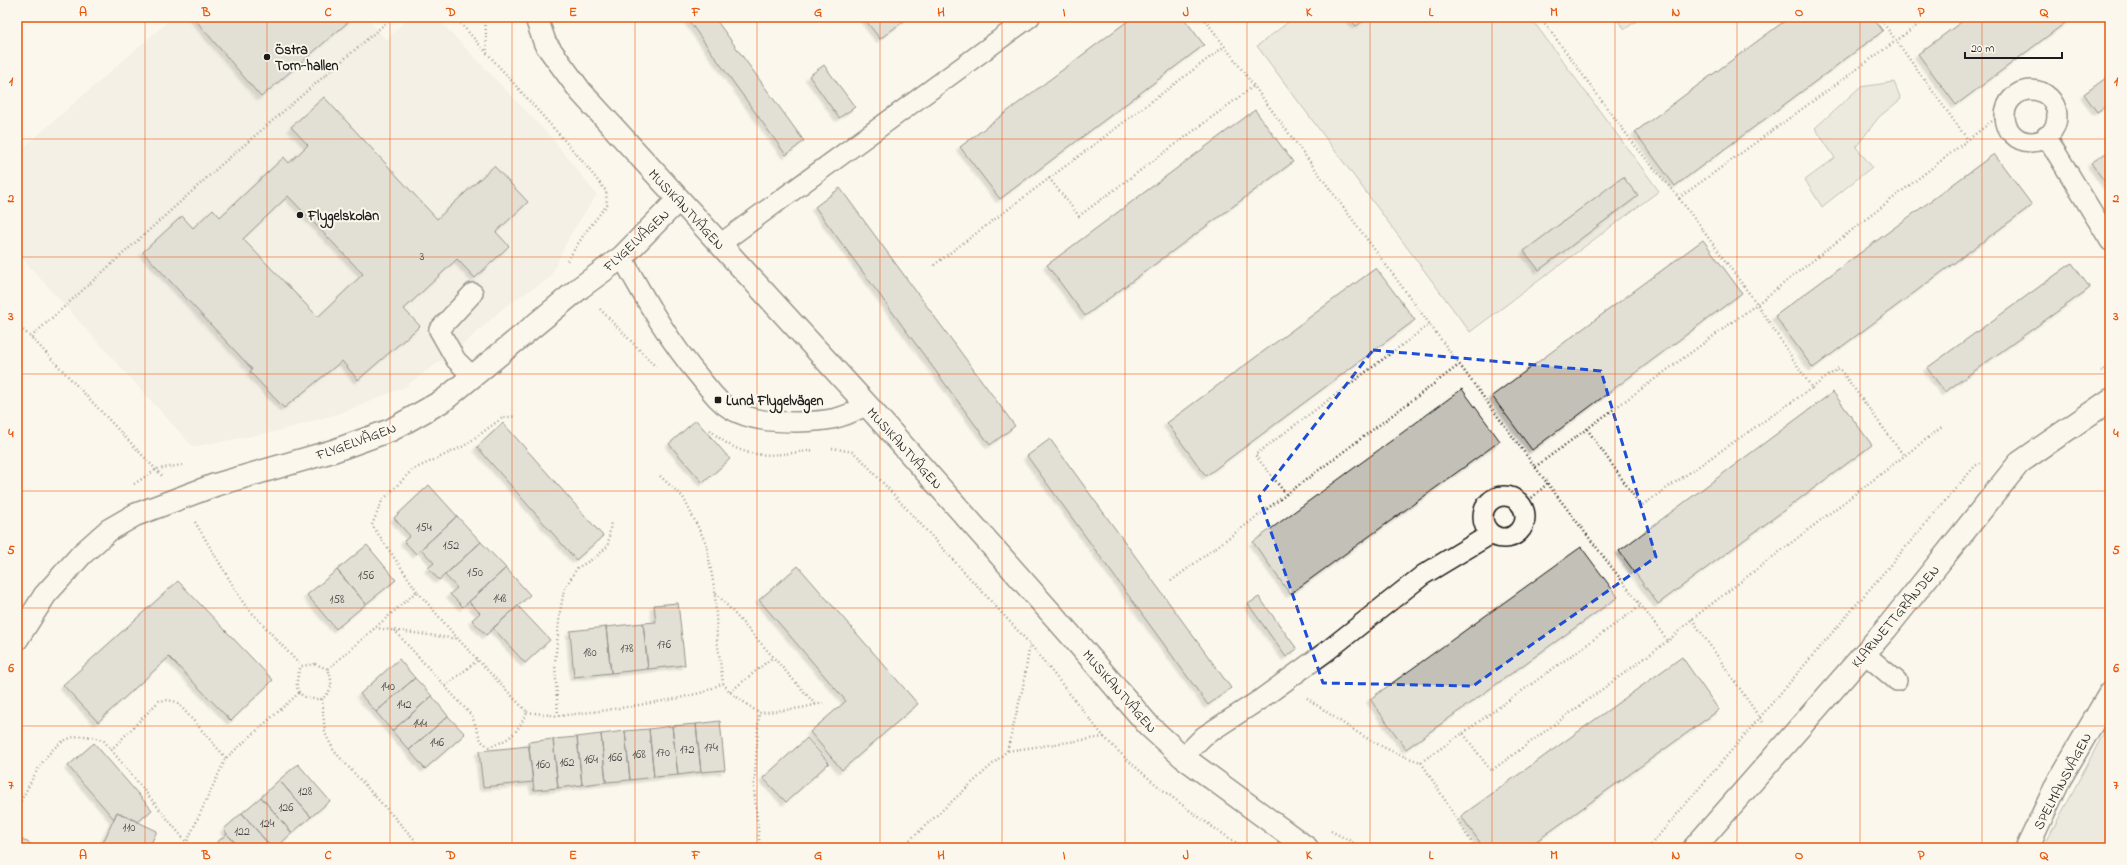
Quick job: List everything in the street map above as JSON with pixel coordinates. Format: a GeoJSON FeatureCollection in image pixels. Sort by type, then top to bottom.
{"type":"FeatureCollection","features":[{"type":"Feature","properties":{"kind":"street","name":"MUSIKANTVÄGEN"},"geometry":{"type":"LineString","coordinates":[[536,17],[544,43],[581,92],[866,405],[1068,632],[1149,726],[1183,757],[1307,848]]}},
{"type":"Feature","properties":{"kind":"street","name":"FLYGELVÄGEN"},"geometry":{"type":"LineString","coordinates":[[17,639],[45,595],[82,554],[109,530],[135,515],[215,485],[333,451],[391,430],[444,400],[581,287],[622,257],[678,200]]}},
{"type":"Feature","properties":{"kind":"street","name":"KLARINETTGRÄNDEN"},"geometry":{"type":"LineString","coordinates":[[1694,848],[1865,654],[2019,463],[2110,400]]}},
{"type":"Feature","properties":{"kind":"street","name":"SPELMANSVÄGEN"},"geometry":{"type":"LineString","coordinates":[[2027,848],[2058,782],[2110,693]]}},
{"type":"Feature","properties":{"kind":"lane"},"geometry":{"type":"LineString","coordinates":[[720,244],[1030,17]]}},
{"type":"Feature","properties":{"kind":"lane"},"geometry":{"type":"LineString","coordinates":[[2037,91],[2051,99],[2057,115],[2056,123],[2046,136],[2039,141],[2030,142],[2017,138],[2008,128],[2005,120],[2005,111],[2008,103],[2020,92],[2037,91]]}},
{"type":"Feature","properties":{"kind":"lane"},"geometry":{"type":"LineString","coordinates":[[2046,136],[2110,241]]}},
{"type":"Feature","properties":{"kind":"lane"},"geometry":{"type":"LineString","coordinates":[[622,257],[655,317],[696,374],[718,400],[730,409],[760,421],[794,422],[825,421],[847,416],[866,405]]}},
{"type":"Feature","properties":{"kind":"lane"},"geometry":{"type":"LineString","coordinates":[[473,293],[439,330],[456,360],[473,377]]}},
{"type":"Feature","properties":{"kind":"lane"},"geometry":{"type":"LineString","coordinates":[[1506,495],[1518,501],[1522,506],[1525,520],[1518,533],[1505,538],[1491,534],[1486,529],[1483,516],[1488,503],[1499,496],[1506,495]]}},
{"type":"Feature","properties":{"kind":"lane"},"geometry":{"type":"LineString","coordinates":[[1183,757],[1204,736],[1327,651],[1423,575],[1491,534]]}},
{"type":"Feature","properties":{"kind":"lane"},"geometry":{"type":"LineString","coordinates":[[1865,654],[1897,681]]}},
{"type":"Feature","properties":{"kind":"path"},"geometry":{"type":"LineString","coordinates":[[31,337],[221,165],[393,17]]}},
{"type":"Feature","properties":{"kind":"path"},"geometry":{"type":"LineString","coordinates":[[484,17],[486,52]]}},
{"type":"Feature","properties":{"kind":"path"},"geometry":{"type":"LineString","coordinates":[[1203,17],[1535,467],[1642,605],[1668,641]]}},
{"type":"Feature","properties":{"kind":"path"},"geometry":{"type":"LineString","coordinates":[[1540,17],[1636,147],[1679,198],[1757,304],[1812,388]]}},
{"type":"Feature","properties":{"kind":"path"},"geometry":{"type":"LineString","coordinates":[[1879,17],[1968,140]]}},
{"type":"Feature","properties":{"kind":"path"},"geometry":{"type":"LineString","coordinates":[[1679,198],[1928,17]]}},
{"type":"Feature","properties":{"kind":"path"},"geometry":{"type":"LineString","coordinates":[[934,266],[1225,46]]}},
{"type":"Feature","properties":{"kind":"path"},"geometry":{"type":"LineString","coordinates":[[1049,178],[1080,216],[1254,86]]}},
{"type":"Feature","properties":{"kind":"path"},"geometry":{"type":"LineString","coordinates":[[1535,467],[1757,304],[2005,111]]}},
{"type":"Feature","properties":{"kind":"path"},"geometry":{"type":"LineString","coordinates":[[1286,494],[1255,455],[1430,324]]}},
{"type":"Feature","properties":{"kind":"path"},"geometry":{"type":"LineString","coordinates":[[1172,581],[1459,365]]}},
{"type":"Feature","properties":{"kind":"path"},"geometry":{"type":"LineString","coordinates":[[2098,375],[2110,366]]}},
{"type":"Feature","properties":{"kind":"path"},"geometry":{"type":"LineString","coordinates":[[1588,429],[1641,506],[1840,368],[1904,456]]}},
{"type":"Feature","properties":{"kind":"path"},"geometry":{"type":"LineString","coordinates":[[516,416],[502,418],[464,446],[412,470],[382,501],[372,525],[417,591],[458,639],[527,712],[558,716],[675,699],[704,692],[723,683]]}},
{"type":"Feature","properties":{"kind":"path"},"geometry":{"type":"LineString","coordinates":[[1463,732],[1491,771],[1668,641],[1692,619],[1942,427]]}},
{"type":"Feature","properties":{"kind":"path"},"geometry":{"type":"LineString","coordinates":[[1648,848],[1975,466],[1988,457]]}},
{"type":"Feature","properties":{"kind":"path"},"geometry":{"type":"LineString","coordinates":[[128,488],[157,469],[173,465],[185,465]]}},
{"type":"Feature","properties":{"kind":"path"},"geometry":{"type":"LineString","coordinates":[[660,476],[683,497],[706,543],[716,592],[717,639],[723,683],[730,692],[760,713],[823,702]]}},
{"type":"Feature","properties":{"kind":"path"},"geometry":{"type":"LineString","coordinates":[[1522,506],[1548,483]]}},
{"type":"Feature","properties":{"kind":"path"},"geometry":{"type":"LineString","coordinates":[[558,716],[555,663],[560,612],[564,590],[577,568],[596,557],[608,546],[611,521]]}},
{"type":"Feature","properties":{"kind":"path"},"geometry":{"type":"LineString","coordinates":[[328,669],[417,591]]}},
{"type":"Feature","properties":{"kind":"path"},"geometry":{"type":"LineString","coordinates":[[716,592],[815,704]]}},
{"type":"Feature","properties":{"kind":"path"},"geometry":{"type":"LineString","coordinates":[[1421,762],[1642,605]]}},
{"type":"Feature","properties":{"kind":"path"},"geometry":{"type":"LineString","coordinates":[[1692,619],[1781,748]]}},
{"type":"Feature","properties":{"kind":"path"},"geometry":{"type":"LineString","coordinates":[[376,628],[458,639]]}},
{"type":"Feature","properties":{"kind":"path"},"geometry":{"type":"LineString","coordinates":[[394,630],[472,716],[481,741],[489,747],[506,741],[519,730],[527,712]]}},
{"type":"Feature","properties":{"kind":"path"},"geometry":{"type":"LineString","coordinates":[[901,848],[1007,751],[1023,687],[1030,644],[1104,737],[1131,765],[1212,826],[1244,848]]}},
{"type":"Feature","properties":{"kind":"path"},"geometry":{"type":"LineString","coordinates":[[730,692],[773,657]]}},
{"type":"Feature","properties":{"kind":"path"},"geometry":{"type":"LineString","coordinates":[[445,686],[478,660]]}},
{"type":"Feature","properties":{"kind":"path"},"geometry":{"type":"LineString","coordinates":[[315,664],[328,669],[333,680],[329,694],[322,699],[308,700],[299,693],[296,679],[301,666],[315,664]]}},
{"type":"Feature","properties":{"kind":"path"},"geometry":{"type":"LineString","coordinates":[[1284,681],[1331,715],[1370,739],[1398,755],[1421,762],[1475,848]]}},
{"type":"Feature","properties":{"kind":"path"},"geometry":{"type":"LineString","coordinates":[[184,848],[226,758],[299,693]]}},
{"type":"Feature","properties":{"kind":"path"},"geometry":{"type":"LineString","coordinates":[[322,699],[325,733],[334,751],[414,839],[417,848]]}},
{"type":"Feature","properties":{"kind":"path"},"geometry":{"type":"LineString","coordinates":[[111,750],[159,701],[168,700],[177,702],[226,758]]}},
{"type":"Feature","properties":{"kind":"path"},"geometry":{"type":"LineString","coordinates":[[760,713],[754,789],[760,848]]}},
{"type":"Feature","properties":{"kind":"path"},"geometry":{"type":"LineString","coordinates":[[17,808],[45,758],[56,745],[72,738],[92,736],[104,741],[187,843]]}},
{"type":"Feature","properties":{"kind":"path"},"geometry":{"type":"LineString","coordinates":[[1007,751],[1104,737]]}},
{"type":"Feature","properties":{"kind":"highlighted area"},"geometry":{"type":"Polygon","coordinates":[[[1373,350],[1601,371],[1656,557],[1473,686],[1323,683],[1259,497],[1373,350]]]}},
{"type":"Feature","properties":{"kind":"shaded area","name":"Flygelskolan"},"geometry":{"type":"Polygon","coordinates":[[[173,17],[366,17],[386,40],[409,17],[436,17],[551,137],[597,195],[570,235],[550,278],[507,305],[466,342],[405,387],[341,413],[279,431],[193,447],[17,253],[17,153],[173,17]]]}},
{"type":"Feature","properties":{"kind":"shaded area"},"geometry":{"type":"Polygon","coordinates":[[[1295,17],[1530,17],[1659,191],[1470,332],[1257,46],[1295,17]]]}},
{"type":"Feature","properties":{"kind":"shaded area"},"geometry":{"type":"Polygon","coordinates":[[[1614,17],[1642,17],[1625,29],[1614,17]]]}},
{"type":"Feature","properties":{"kind":"shaded area"},"geometry":{"type":"Polygon","coordinates":[[[1894,82],[1901,99],[1879,117],[1856,147],[1872,167],[1822,207],[1805,180],[1835,158],[1815,128],[1860,87],[1894,82]]]}},
{"type":"Feature","properties":{"kind":"shaded area"},"geometry":{"type":"Polygon","coordinates":[[[2110,721],[2110,848],[2043,848],[2110,721]]]}},
{"type":"Feature","properties":{"kind":"building","name":"Östra Torn-hallen"},"geometry":{"type":"Polygon","coordinates":[[[193,17],[354,17],[261,97],[193,17]]]}},
{"type":"Feature","properties":{"kind":"building"},"geometry":{"type":"Polygon","coordinates":[[[686,17],[714,17],[804,141],[786,155],[686,17]]]}},
{"type":"Feature","properties":{"kind":"building"},"geometry":{"type":"Polygon","coordinates":[[[863,17],[909,17],[880,39],[863,17]]]}},
{"type":"Feature","properties":{"kind":"building"},"geometry":{"type":"Polygon","coordinates":[[[1133,17],[1183,17],[1204,45],[1000,199],[960,147],[1133,17]]]}},
{"type":"Feature","properties":{"kind":"building"},"geometry":{"type":"Polygon","coordinates":[[[1349,17],[1369,17],[1356,26],[1349,17]]]}},
{"type":"Feature","properties":{"kind":"building"},"geometry":{"type":"Polygon","coordinates":[[[1790,17],[1872,17],[1883,31],[1675,186],[1635,132],[1790,17]]]}},
{"type":"Feature","properties":{"kind":"building"},"geometry":{"type":"Polygon","coordinates":[[[1968,17],[2073,17],[1956,105],[1918,54],[1968,17]]]}},
{"type":"Feature","properties":{"kind":"building"},"geometry":{"type":"Polygon","coordinates":[[[824,65],[855,107],[839,118],[809,76],[824,65]]]}},
{"type":"Feature","properties":{"kind":"building"},"geometry":{"type":"Polygon","coordinates":[[[2110,75],[2110,103],[2097,112],[2084,94],[2110,75]]]}},
{"type":"Feature","properties":{"kind":"building"},"geometry":{"type":"Polygon","coordinates":[[[324,97],[437,219],[494,166],[528,202],[496,232],[509,246],[475,278],[457,259],[404,309],[420,326],[358,380],[342,361],[284,408],[250,372],[252,369],[143,252],[182,216],[193,228],[213,209],[220,217],[284,157],[289,163],[308,145],[291,127],[324,97]],[[288,196],[243,239],[318,317],[363,274],[288,196]]]}},
{"type":"Feature","properties":{"kind":"building"},"geometry":{"type":"Polygon","coordinates":[[[1255,110],[1293,162],[1085,316],[1047,265],[1255,110]]]}},
{"type":"Feature","properties":{"kind":"building"},"geometry":{"type":"Polygon","coordinates":[[[2106,153],[2110,159],[2110,189],[2091,163],[2106,153]]]}},
{"type":"Feature","properties":{"kind":"building"},"geometry":{"type":"Polygon","coordinates":[[[1994,154],[2032,205],[1813,368],[1775,316],[1994,154]]]}},
{"type":"Feature","properties":{"kind":"building"},"geometry":{"type":"Polygon","coordinates":[[[1623,177],[1638,196],[1539,270],[1524,251],[1623,177]]]}},
{"type":"Feature","properties":{"kind":"building"},"geometry":{"type":"Polygon","coordinates":[[[840,188],[1015,426],[990,445],[815,207],[840,188]]]}},
{"type":"Feature","properties":{"kind":"building"},"geometry":{"type":"Polygon","coordinates":[[[1703,240],[1742,293],[1532,450],[1492,396],[1703,240]]]}},
{"type":"Feature","properties":{"kind":"building"},"geometry":{"type":"Polygon","coordinates":[[[2072,263],[2090,288],[1945,392],[1927,368],[2072,263]]]}},
{"type":"Feature","properties":{"kind":"building"},"geometry":{"type":"Polygon","coordinates":[[[1376,268],[1415,320],[1206,476],[1167,423],[1376,268]]]}},
{"type":"Feature","properties":{"kind":"building"},"geometry":{"type":"Polygon","coordinates":[[[1462,389],[1500,441],[1290,594],[1253,542],[1462,389]]]}},
{"type":"Feature","properties":{"kind":"building"},"geometry":{"type":"Polygon","coordinates":[[[1833,392],[1872,445],[1658,604],[1619,551],[1833,392]]]}},
{"type":"Feature","properties":{"kind":"building"},"geometry":{"type":"Polygon","coordinates":[[[696,420],[730,459],[703,483],[669,444],[696,420]]]}},
{"type":"Feature","properties":{"kind":"building"},"geometry":{"type":"Polygon","coordinates":[[[503,423],[603,536],[576,560],[477,447],[503,423]]]}},
{"type":"Feature","properties":{"kind":"building"},"geometry":{"type":"Polygon","coordinates":[[[1050,439],[1231,688],[1208,705],[1027,456],[1050,439]]]}},
{"type":"Feature","properties":{"kind":"building"},"geometry":{"type":"Polygon","coordinates":[[[429,485],[457,516],[416,554],[404,541],[410,536],[394,518],[429,485]]]}},
{"type":"Feature","properties":{"kind":"building"},"geometry":{"type":"Polygon","coordinates":[[[457,516],[481,542],[439,580],[428,568],[434,563],[421,549],[457,516]]]}},
{"type":"Feature","properties":{"kind":"building"},"geometry":{"type":"Polygon","coordinates":[[[481,542],[506,568],[463,607],[450,594],[457,588],[445,575],[481,542]]]}},
{"type":"Feature","properties":{"kind":"building"},"geometry":{"type":"Polygon","coordinates":[[[367,545],[396,580],[366,604],[337,570],[367,545]]]}},
{"type":"Feature","properties":{"kind":"building"},"geometry":{"type":"Polygon","coordinates":[[[1581,547],[1618,597],[1406,749],[1370,699],[1581,547]]]}},
{"type":"Feature","properties":{"kind":"building"},"geometry":{"type":"Polygon","coordinates":[[[798,566],[918,704],[842,770],[810,732],[846,701],[759,600],[798,566]]]}},
{"type":"Feature","properties":{"kind":"building"},"geometry":{"type":"Polygon","coordinates":[[[506,568],[530,595],[486,635],[472,620],[480,613],[469,602],[506,568]]]}},
{"type":"Feature","properties":{"kind":"building"},"geometry":{"type":"Polygon","coordinates":[[[337,570],[366,604],[336,629],[307,595],[337,570]]]}},
{"type":"Feature","properties":{"kind":"building"},"geometry":{"type":"Polygon","coordinates":[[[178,581],[273,680],[231,721],[169,657],[98,722],[63,685],[178,581]]]}},
{"type":"Feature","properties":{"kind":"building"},"geometry":{"type":"Polygon","coordinates":[[[1259,597],[1297,649],[1286,657],[1248,604],[1259,597]]]}},
{"type":"Feature","properties":{"kind":"building"},"geometry":{"type":"Polygon","coordinates":[[[678,603],[685,665],[648,669],[643,623],[656,622],[654,605],[678,603]]]}},
{"type":"Feature","properties":{"kind":"building"},"geometry":{"type":"Polygon","coordinates":[[[518,606],[550,640],[525,663],[493,628],[518,606]]]}},
{"type":"Feature","properties":{"kind":"building"},"geometry":{"type":"Polygon","coordinates":[[[643,623],[648,669],[611,673],[606,627],[643,623]]]}},
{"type":"Feature","properties":{"kind":"building"},"geometry":{"type":"Polygon","coordinates":[[[606,627],[611,673],[574,677],[570,631],[606,627]]]}},
{"type":"Feature","properties":{"kind":"building"},"geometry":{"type":"Polygon","coordinates":[[[1682,657],[1719,710],[1527,848],[1484,848],[1461,816],[1682,657]]]}},
{"type":"Feature","properties":{"kind":"building"},"geometry":{"type":"Polygon","coordinates":[[[399,659],[415,678],[376,712],[360,694],[399,659]]]}},
{"type":"Feature","properties":{"kind":"building"},"geometry":{"type":"Polygon","coordinates":[[[415,678],[432,696],[392,731],[376,712],[415,678]]]}},
{"type":"Feature","properties":{"kind":"building"},"geometry":{"type":"Polygon","coordinates":[[[432,696],[448,716],[409,750],[392,731],[432,696]]]}},
{"type":"Feature","properties":{"kind":"building"},"geometry":{"type":"Polygon","coordinates":[[[448,716],[465,734],[425,769],[409,750],[448,716]]]}},
{"type":"Feature","properties":{"kind":"building"},"geometry":{"type":"Polygon","coordinates":[[[720,721],[725,770],[701,772],[696,724],[720,721]]]}},
{"type":"Feature","properties":{"kind":"building"},"geometry":{"type":"Polygon","coordinates":[[[696,724],[701,772],[678,775],[672,726],[696,724]]]}},
{"type":"Feature","properties":{"kind":"building"},"geometry":{"type":"Polygon","coordinates":[[[672,726],[678,775],[654,777],[649,729],[672,726]]]}},
{"type":"Feature","properties":{"kind":"building"},"geometry":{"type":"Polygon","coordinates":[[[649,729],[654,777],[630,780],[625,731],[649,729]]]}},
{"type":"Feature","properties":{"kind":"building"},"geometry":{"type":"Polygon","coordinates":[[[625,731],[630,780],[606,782],[601,734],[625,731]]]}},
{"type":"Feature","properties":{"kind":"building"},"geometry":{"type":"Polygon","coordinates":[[[601,734],[606,782],[582,785],[577,737],[601,734]]]}},
{"type":"Feature","properties":{"kind":"building"},"geometry":{"type":"Polygon","coordinates":[[[577,737],[582,785],[558,788],[553,739],[577,737]]]}},
{"type":"Feature","properties":{"kind":"building"},"geometry":{"type":"Polygon","coordinates":[[[807,738],[829,763],[786,802],[763,778],[807,738]]]}},
{"type":"Feature","properties":{"kind":"building"},"geometry":{"type":"Polygon","coordinates":[[[553,739],[558,788],[534,790],[528,742],[553,739]]]}},
{"type":"Feature","properties":{"kind":"building"},"geometry":{"type":"Polygon","coordinates":[[[94,743],[152,810],[138,822],[117,812],[114,819],[68,766],[94,743]]]}},
{"type":"Feature","properties":{"kind":"building"},"geometry":{"type":"Polygon","coordinates":[[[529,746],[533,782],[483,787],[479,751],[529,746]]]}},
{"type":"Feature","properties":{"kind":"building"},"geometry":{"type":"Polygon","coordinates":[[[298,764],[330,801],[311,817],[279,780],[298,764]]]}},
{"type":"Feature","properties":{"kind":"building"},"geometry":{"type":"Polygon","coordinates":[[[279,780],[311,817],[292,833],[261,797],[279,780]]]}},
{"type":"Feature","properties":{"kind":"building"},"geometry":{"type":"Polygon","coordinates":[[[261,797],[292,833],[276,848],[272,848],[242,813],[261,797]]]}},
{"type":"Feature","properties":{"kind":"building"},"geometry":{"type":"Polygon","coordinates":[[[117,812],[157,831],[149,848],[101,847],[117,812]]]}},
{"type":"Feature","properties":{"kind":"building"},"geometry":{"type":"Polygon","coordinates":[[[242,813],[272,848],[240,848],[227,834],[224,829],[242,813]]]}},
{"type":"Feature","properties":{"kind":"building"},"geometry":{"type":"Polygon","coordinates":[[[227,834],[240,848],[210,848],[227,834]]]}},
{"type":"Feature","properties":{"kind":"building"},"geometry":{"type":"Polygon","coordinates":[[[20,838],[38,848],[17,848],[20,838]]]}},
{"type":"Feature","properties":{"kind":"place","name":"Östra Torn-hallen"},"geometry":{"type":"Point","coordinates":[267,57]}},
{"type":"Feature","properties":{"kind":"place","name":"Flygelskolan"},"geometry":{"type":"Point","coordinates":[300,215]}},
{"type":"Feature","properties":{"kind":"place","name":"Lund Flygelvägen"},"geometry":{"type":"Point","coordinates":[718,400]}}]}
